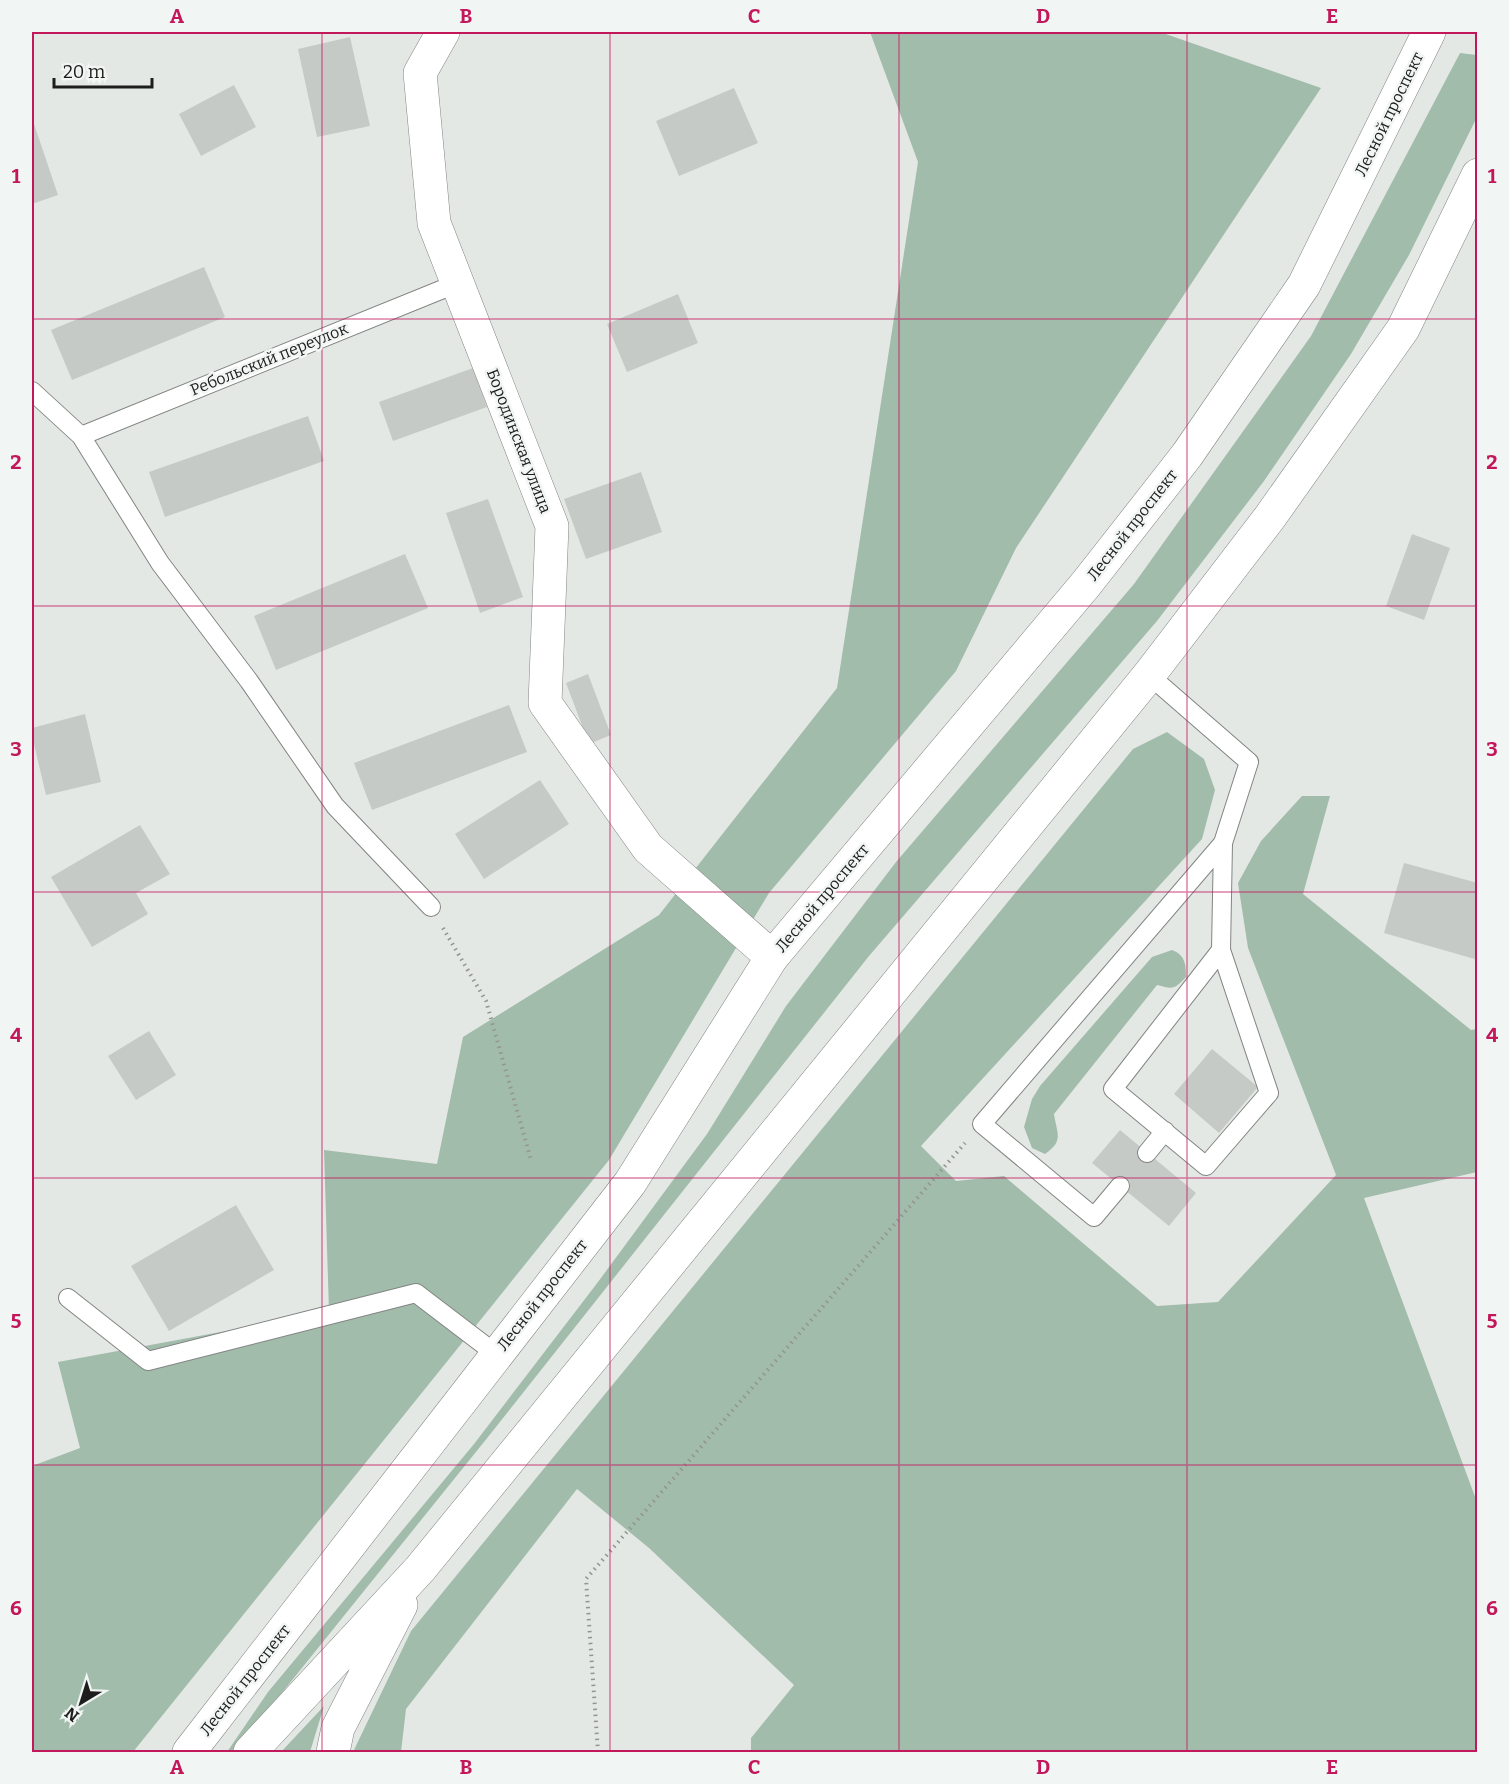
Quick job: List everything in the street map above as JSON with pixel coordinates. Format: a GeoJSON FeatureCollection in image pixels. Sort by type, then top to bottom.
{"type":"FeatureCollection","features":[{"type":"Feature","properties":{"kind":"main road","name":"Бородинская улица"},"geometry":{"type":"LineString","coordinates":[[443,32],[420,73],[435,223],[552,526],[545,702],[648,848],[772,957]]}},
{"type":"Feature","properties":{"kind":"main road","name":"Лесной проспект"},"geometry":{"type":"LineString","coordinates":[[189,1752],[630,1183],[772,957],[1086,584],[1187,455],[1304,285],[1430,32]]}},
{"type":"Feature","properties":{"kind":"main road"},"geometry":{"type":"LineString","coordinates":[[250,1752],[420,1569],[1149,675],[1270,517],[1403,329],[1478,175]]}},
{"type":"Feature","properties":{"kind":"main road"},"geometry":{"type":"LineString","coordinates":[[333,1752],[338,1728],[420,1569]]}},
{"type":"Feature","properties":{"kind":"lane","name":"Ребольский переулок"},"geometry":{"type":"LineString","coordinates":[[81,435],[458,283]]}},
{"type":"Feature","properties":{"kind":"lane"},"geometry":{"type":"LineString","coordinates":[[32,392],[81,435],[160,562],[249,681],[334,806],[431,907]]}},
{"type":"Feature","properties":{"kind":"lane"},"geometry":{"type":"LineString","coordinates":[[1149,675],[1249,762],[1223,843],[1221,950],[1269,1093],[1206,1166],[1113,1089],[1221,950]]}},
{"type":"Feature","properties":{"kind":"lane"},"geometry":{"type":"LineString","coordinates":[[1120,1186],[1094,1217],[982,1124],[1223,843]]}},
{"type":"Feature","properties":{"kind":"lane"},"geometry":{"type":"LineString","coordinates":[[1147,1153],[1165,1131]]}},
{"type":"Feature","properties":{"kind":"lane"},"geometry":{"type":"LineString","coordinates":[[68,1298],[148,1361],[416,1293],[496,1354]]}},
{"type":"Feature","properties":{"kind":"path"},"geometry":{"type":"LineString","coordinates":[[431,907],[486,1001],[531,1160]]}},
{"type":"Feature","properties":{"kind":"path"},"geometry":{"type":"LineString","coordinates":[[598,1752],[586,1579],[982,1124]]}},
{"type":"Feature","properties":{"kind":"green space"},"geometry":{"type":"Polygon","coordinates":[[[870,32],[1160,32],[1321,88],[1016,548],[956,671],[769,893],[609,1160],[133,1752],[32,1752],[32,1466],[80,1448],[58,1362],[329,1312],[324,1150],[437,1164],[463,1037],[659,915],[837,688],[918,162],[870,32]]]}},
{"type":"Feature","properties":{"kind":"green space"},"geometry":{"type":"Polygon","coordinates":[[[1460,53],[1477,55],[1477,117],[1409,255],[1351,354],[1264,481],[1157,621],[869,956],[285,1689],[231,1752],[227,1752],[268,1692],[474,1444],[598,1282],[707,1134],[786,1006],[896,862],[1134,584],[1311,336],[1460,53]]]}},
{"type":"Feature","properties":{"kind":"green space"},"geometry":{"type":"Polygon","coordinates":[[[1167,732],[1204,759],[1215,790],[1202,839],[921,1146],[956,1181],[1004,1176],[1157,1306],[1218,1302],[1336,1175],[1248,948],[1238,883],[1261,841],[1302,796],[1330,796],[1303,894],[1471,1030],[1477,1029],[1477,1172],[1364,1198],[1477,1502],[1477,1752],[751,1752],[751,1738],[794,1685],[649,1548],[577,1489],[406,1709],[401,1752],[353,1752],[411,1631],[1133,749],[1167,732]]]}},
{"type":"Feature","properties":{"kind":"green space"},"geometry":{"type":"Polygon","coordinates":[[[1172,950],[1180,954],[1184,960],[1186,977],[1173,987],[1157,985],[1054,1114],[1058,1137],[1055,1145],[1045,1154],[1032,1148],[1024,1127],[1032,1099],[1040,1086],[1152,957],[1172,950]]]}},
{"type":"Feature","properties":{"kind":"green space"},"geometry":{"type":"Polygon","coordinates":[[[324,1706],[310,1752],[281,1752],[324,1706]]]}},
{"type":"Feature","properties":{"kind":"building"},"geometry":{"type":"Polygon","coordinates":[[[350,37],[370,126],[317,137],[298,49],[350,37]]]}},
{"type":"Feature","properties":{"kind":"building"},"geometry":{"type":"Polygon","coordinates":[[[234,85],[256,127],[201,156],[179,114],[234,85]]]}},
{"type":"Feature","properties":{"kind":"building"},"geometry":{"type":"Polygon","coordinates":[[[734,88],[758,143],[679,176],[656,121],[734,88]]]}},
{"type":"Feature","properties":{"kind":"building"},"geometry":{"type":"Polygon","coordinates":[[[32,118],[58,195],[32,204],[32,118]]]}},
{"type":"Feature","properties":{"kind":"building"},"geometry":{"type":"Polygon","coordinates":[[[204,267],[225,317],[72,380],[51,330],[204,267]]]}},
{"type":"Feature","properties":{"kind":"building"},"geometry":{"type":"Polygon","coordinates":[[[678,294],[698,343],[627,372],[607,324],[678,294]]]}},
{"type":"Feature","properties":{"kind":"building"},"geometry":{"type":"Polygon","coordinates":[[[473,368],[487,407],[393,441],[379,402],[473,368]]]}},
{"type":"Feature","properties":{"kind":"building"},"geometry":{"type":"Polygon","coordinates":[[[308,416],[324,461],[165,517],[149,472],[308,416]]]}},
{"type":"Feature","properties":{"kind":"building"},"geometry":{"type":"Polygon","coordinates":[[[641,472],[662,532],[586,559],[564,499],[641,472]]]}},
{"type":"Feature","properties":{"kind":"building"},"geometry":{"type":"Polygon","coordinates":[[[488,499],[523,597],[480,613],[446,513],[488,499]]]}},
{"type":"Feature","properties":{"kind":"building"},"geometry":{"type":"Polygon","coordinates":[[[1412,534],[1450,548],[1424,620],[1386,606],[1412,534]]]}},
{"type":"Feature","properties":{"kind":"building"},"geometry":{"type":"Polygon","coordinates":[[[405,554],[428,608],[276,670],[254,616],[405,554]]]}},
{"type":"Feature","properties":{"kind":"building"},"geometry":{"type":"Polygon","coordinates":[[[588,674],[611,735],[589,744],[566,683],[588,674]]]}},
{"type":"Feature","properties":{"kind":"building"},"geometry":{"type":"Polygon","coordinates":[[[509,705],[527,752],[372,810],[354,763],[509,705]]]}},
{"type":"Feature","properties":{"kind":"building"},"geometry":{"type":"Polygon","coordinates":[[[85,714],[101,782],[46,795],[32,728],[85,714]]]}},
{"type":"Feature","properties":{"kind":"building"},"geometry":{"type":"Polygon","coordinates":[[[540,780],[569,824],[484,879],[455,834],[540,780]]]}},
{"type":"Feature","properties":{"kind":"building"},"geometry":{"type":"Polygon","coordinates":[[[140,825],[170,874],[136,893],[148,914],[92,947],[51,877],[140,825]]]}},
{"type":"Feature","properties":{"kind":"building"},"geometry":{"type":"Polygon","coordinates":[[[1404,863],[1478,883],[1478,960],[1384,933],[1404,863]]]}},
{"type":"Feature","properties":{"kind":"building"},"geometry":{"type":"Polygon","coordinates":[[[149,1031],[176,1075],[136,1100],[108,1056],[149,1031]]]}},
{"type":"Feature","properties":{"kind":"building"},"geometry":{"type":"Polygon","coordinates":[[[1212,1049],[1258,1087],[1219,1133],[1174,1094],[1212,1049]]]}},
{"type":"Feature","properties":{"kind":"building"},"geometry":{"type":"Polygon","coordinates":[[[1120,1130],[1196,1193],[1169,1226],[1092,1163],[1120,1130]]]}},
{"type":"Feature","properties":{"kind":"building"},"geometry":{"type":"Polygon","coordinates":[[[236,1205],[274,1270],[169,1331],[131,1266],[236,1205]]]}}]}
